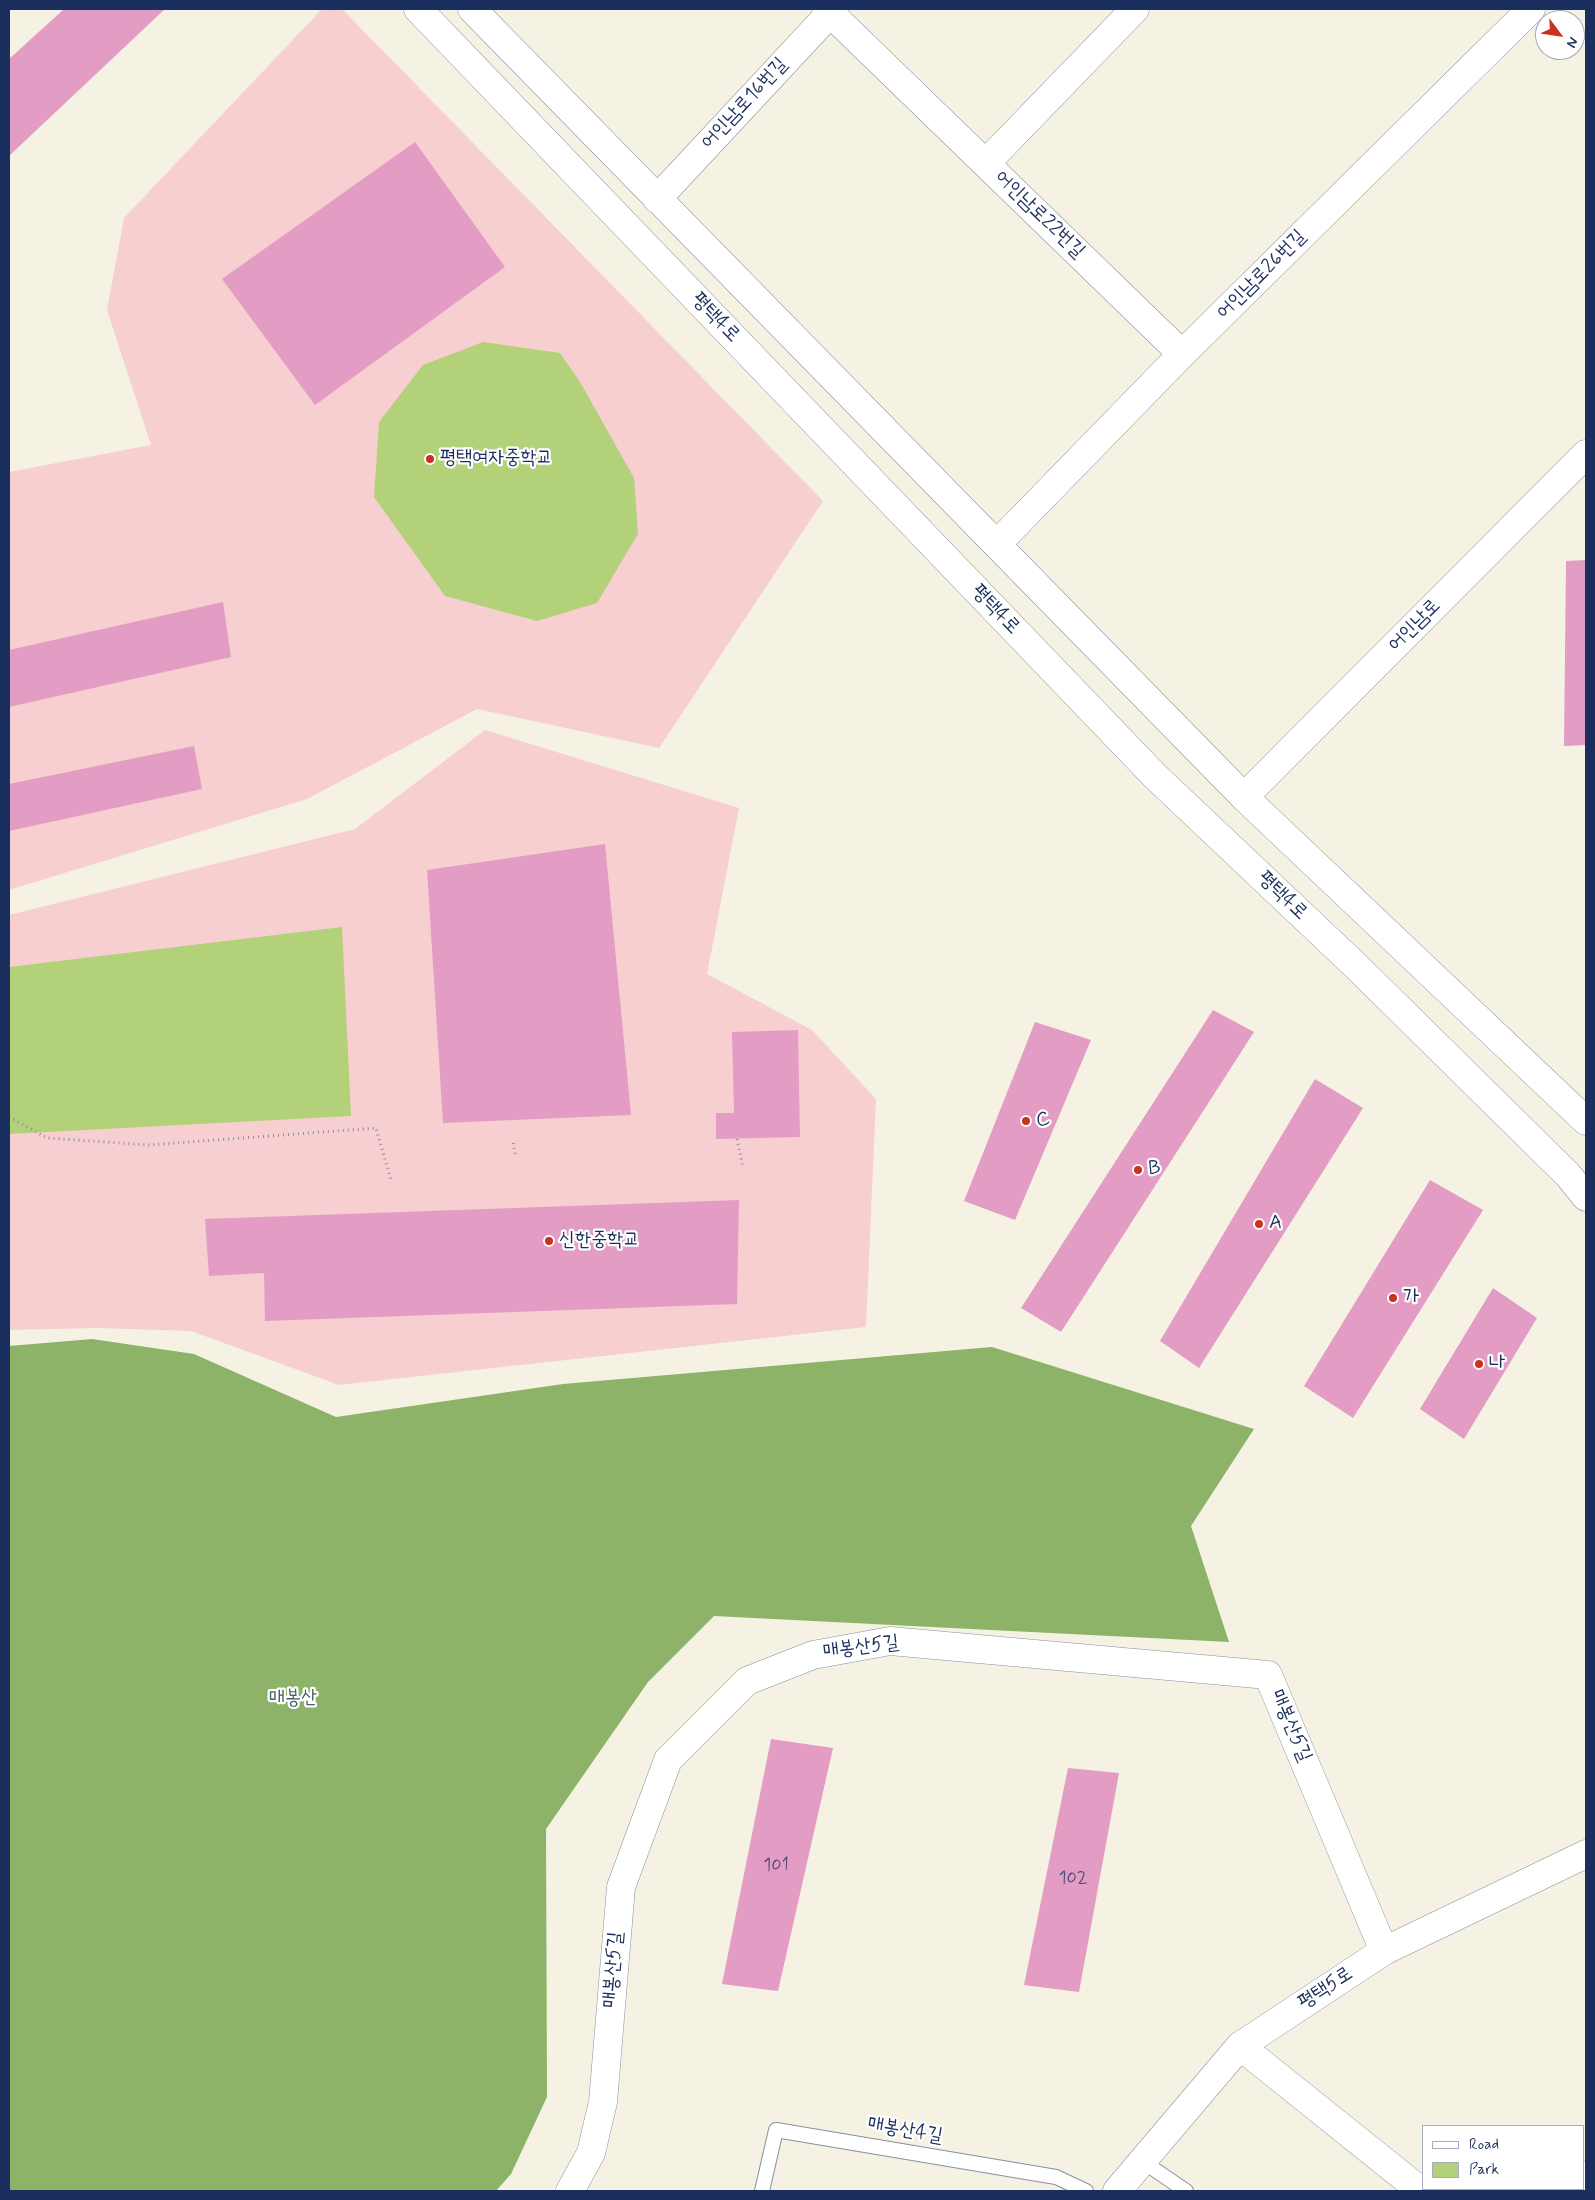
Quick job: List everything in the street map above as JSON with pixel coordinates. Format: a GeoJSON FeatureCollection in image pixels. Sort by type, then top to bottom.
{"type":"FeatureCollection","features":[{"type":"Feature","properties":{"kind":"street","name":"평택4로"},"geometry":{"type":"LineString","coordinates":[[418,9],[1155,776],[1378,988],[1568,1175],[1586,1197]]}},
{"type":"Feature","properties":{"kind":"street","name":"평택4로"},"geometry":{"type":"LineString","coordinates":[[472,9],[1244,797],[1586,1121]]}},
{"type":"Feature","properties":{"kind":"street","name":"어인남로22번길"},"geometry":{"type":"LineString","coordinates":[[1135,9],[986,163],[1182,354]]}},
{"type":"Feature","properties":{"kind":"street","name":"어인남로26번길"},"geometry":{"type":"LineString","coordinates":[[997,544],[1182,354],[1531,9]]}},
{"type":"Feature","properties":{"kind":"street","name":"어인남로16번길"},"geometry":{"type":"LineString","coordinates":[[657,199],[830,10]]}},
{"type":"Feature","properties":{"kind":"street"},"geometry":{"type":"LineString","coordinates":[[830,10],[986,163]]}},
{"type":"Feature","properties":{"kind":"street","name":"어인남로"},"geometry":{"type":"LineString","coordinates":[[1244,797],[1586,454]]}},
{"type":"Feature","properties":{"kind":"street","name":"매봉산5길"},"geometry":{"type":"LineString","coordinates":[[570,2191],[591,2153],[603,2102],[621,1887],[668,1760],[747,1681],[813,1654],[890,1640],[1268,1675],[1384,1951]]}},
{"type":"Feature","properties":{"kind":"street","name":"평택5로"},"geometry":{"type":"LineString","coordinates":[[1116,2191],[1240,2046],[1384,1951],[1586,1854]]}},
{"type":"Feature","properties":{"kind":"street"},"geometry":{"type":"LineString","coordinates":[[1240,2046],[1421,2191]]}},
{"type":"Feature","properties":{"kind":"lane","name":"매봉산4길"},"geometry":{"type":"LineString","coordinates":[[762,2191],[776,2130],[1056,2177],[1086,2191]]}},
{"type":"Feature","properties":{"kind":"lane"},"geometry":{"type":"LineString","coordinates":[[1142,2161],[1186,2191]]}},
{"type":"Feature","properties":{"kind":"path"},"geometry":{"type":"LineString","coordinates":[[9,1117],[47,1138],[149,1145],[376,1128],[391,1180]]}},
{"type":"Feature","properties":{"kind":"path"},"geometry":{"type":"LineString","coordinates":[[737,1139],[743,1167]]}},
{"type":"Feature","properties":{"kind":"path"},"geometry":{"type":"LineString","coordinates":[[513,1143],[516,1157]]}},
{"type":"Feature","properties":{"kind":"shaded area","name":"평택여자중학교"},"geometry":{"type":"Polygon","coordinates":[[[322,9],[342,9],[823,501],[659,748],[477,709],[307,799],[9,890],[9,472],[151,445],[107,310],[124,218],[322,9]]]}},
{"type":"Feature","properties":{"kind":"shaded area"},"geometry":{"type":"Polygon","coordinates":[[[485,730],[739,808],[707,974],[812,1030],[876,1099],[866,1327],[339,1385],[191,1331],[98,1328],[9,1330],[9,915],[355,829],[485,730]]]}},
{"type":"Feature","properties":{"kind":"green space"},"geometry":{"type":"Polygon","coordinates":[[[483,342],[560,353],[580,382],[634,478],[638,534],[597,603],[537,621],[445,596],[374,497],[379,422],[423,365],[483,342]]]}},
{"type":"Feature","properties":{"kind":"green space"},"geometry":{"type":"Polygon","coordinates":[[[342,927],[351,1116],[9,1134],[9,967],[342,927]]]}},
{"type":"Feature","properties":{"kind":"green space","name":"매봉산"},"geometry":{"type":"Polygon","coordinates":[[[92,1339],[194,1354],[336,1417],[563,1384],[992,1347],[1254,1429],[1191,1526],[1229,1642],[714,1616],[648,1682],[546,1829],[547,2097],[511,2174],[496,2191],[9,2191],[9,1346],[92,1339]]]}},
{"type":"Feature","properties":{"kind":"building"},"geometry":{"type":"Polygon","coordinates":[[[64,9],[165,9],[9,156],[9,59],[64,9]]]}},
{"type":"Feature","properties":{"kind":"building"},"geometry":{"type":"Polygon","coordinates":[[[415,142],[505,267],[315,405],[222,279],[415,142]]]}},
{"type":"Feature","properties":{"kind":"building"},"geometry":{"type":"Polygon","coordinates":[[[1586,560],[1586,745],[1564,746],[1566,561],[1586,560]]]}},
{"type":"Feature","properties":{"kind":"building"},"geometry":{"type":"Polygon","coordinates":[[[223,602],[231,657],[9,707],[9,650],[223,602]]]}},
{"type":"Feature","properties":{"kind":"building"},"geometry":{"type":"Polygon","coordinates":[[[194,746],[202,789],[9,831],[9,784],[194,746]]]}},
{"type":"Feature","properties":{"kind":"building"},"geometry":{"type":"Polygon","coordinates":[[[605,844],[631,1115],[443,1123],[427,870],[605,844]]]}},
{"type":"Feature","properties":{"kind":"building","name":"B"},"geometry":{"type":"Polygon","coordinates":[[[1213,1010],[1254,1032],[1061,1332],[1021,1308],[1213,1010]]]}},
{"type":"Feature","properties":{"kind":"building","name":"C"},"geometry":{"type":"Polygon","coordinates":[[[1035,1022],[1091,1040],[1015,1220],[964,1201],[1035,1022]]]}},
{"type":"Feature","properties":{"kind":"building"},"geometry":{"type":"Polygon","coordinates":[[[798,1030],[800,1137],[716,1139],[716,1113],[734,1113],[732,1032],[798,1030]]]}},
{"type":"Feature","properties":{"kind":"building","name":"A"},"geometry":{"type":"Polygon","coordinates":[[[1315,1079],[1363,1108],[1199,1368],[1160,1341],[1315,1079]]]}},
{"type":"Feature","properties":{"kind":"building","name":"가"},"geometry":{"type":"Polygon","coordinates":[[[1430,1180],[1483,1210],[1353,1418],[1304,1386],[1430,1180]]]}},
{"type":"Feature","properties":{"kind":"building"},"geometry":{"type":"Polygon","coordinates":[[[739,1200],[737,1304],[265,1321],[264,1273],[209,1276],[205,1219],[739,1200]]]}},
{"type":"Feature","properties":{"kind":"building","name":"나"},"geometry":{"type":"Polygon","coordinates":[[[1493,1288],[1537,1318],[1464,1439],[1420,1409],[1493,1288]]]}},
{"type":"Feature","properties":{"kind":"building"},"geometry":{"type":"Polygon","coordinates":[[[771,1739],[833,1748],[778,1991],[722,1984],[771,1739]]]}},
{"type":"Feature","properties":{"kind":"building"},"geometry":{"type":"Polygon","coordinates":[[[1068,1768],[1119,1773],[1079,1992],[1024,1985],[1068,1768]]]}},
{"type":"Feature","properties":{"kind":"place","name":"평택여자중학교"},"geometry":{"type":"Point","coordinates":[430,459]}},
{"type":"Feature","properties":{"kind":"place","name":"C"},"geometry":{"type":"Point","coordinates":[1026,1121]}},
{"type":"Feature","properties":{"kind":"place","name":"B"},"geometry":{"type":"Point","coordinates":[1138,1170]}},
{"type":"Feature","properties":{"kind":"place","name":"A"},"geometry":{"type":"Point","coordinates":[1259,1224]}},
{"type":"Feature","properties":{"kind":"place","name":"신한중학교"},"geometry":{"type":"Point","coordinates":[549,1241]}},
{"type":"Feature","properties":{"kind":"place","name":"가"},"geometry":{"type":"Point","coordinates":[1393,1298]}},
{"type":"Feature","properties":{"kind":"place","name":"나"},"geometry":{"type":"Point","coordinates":[1479,1364]}}]}
